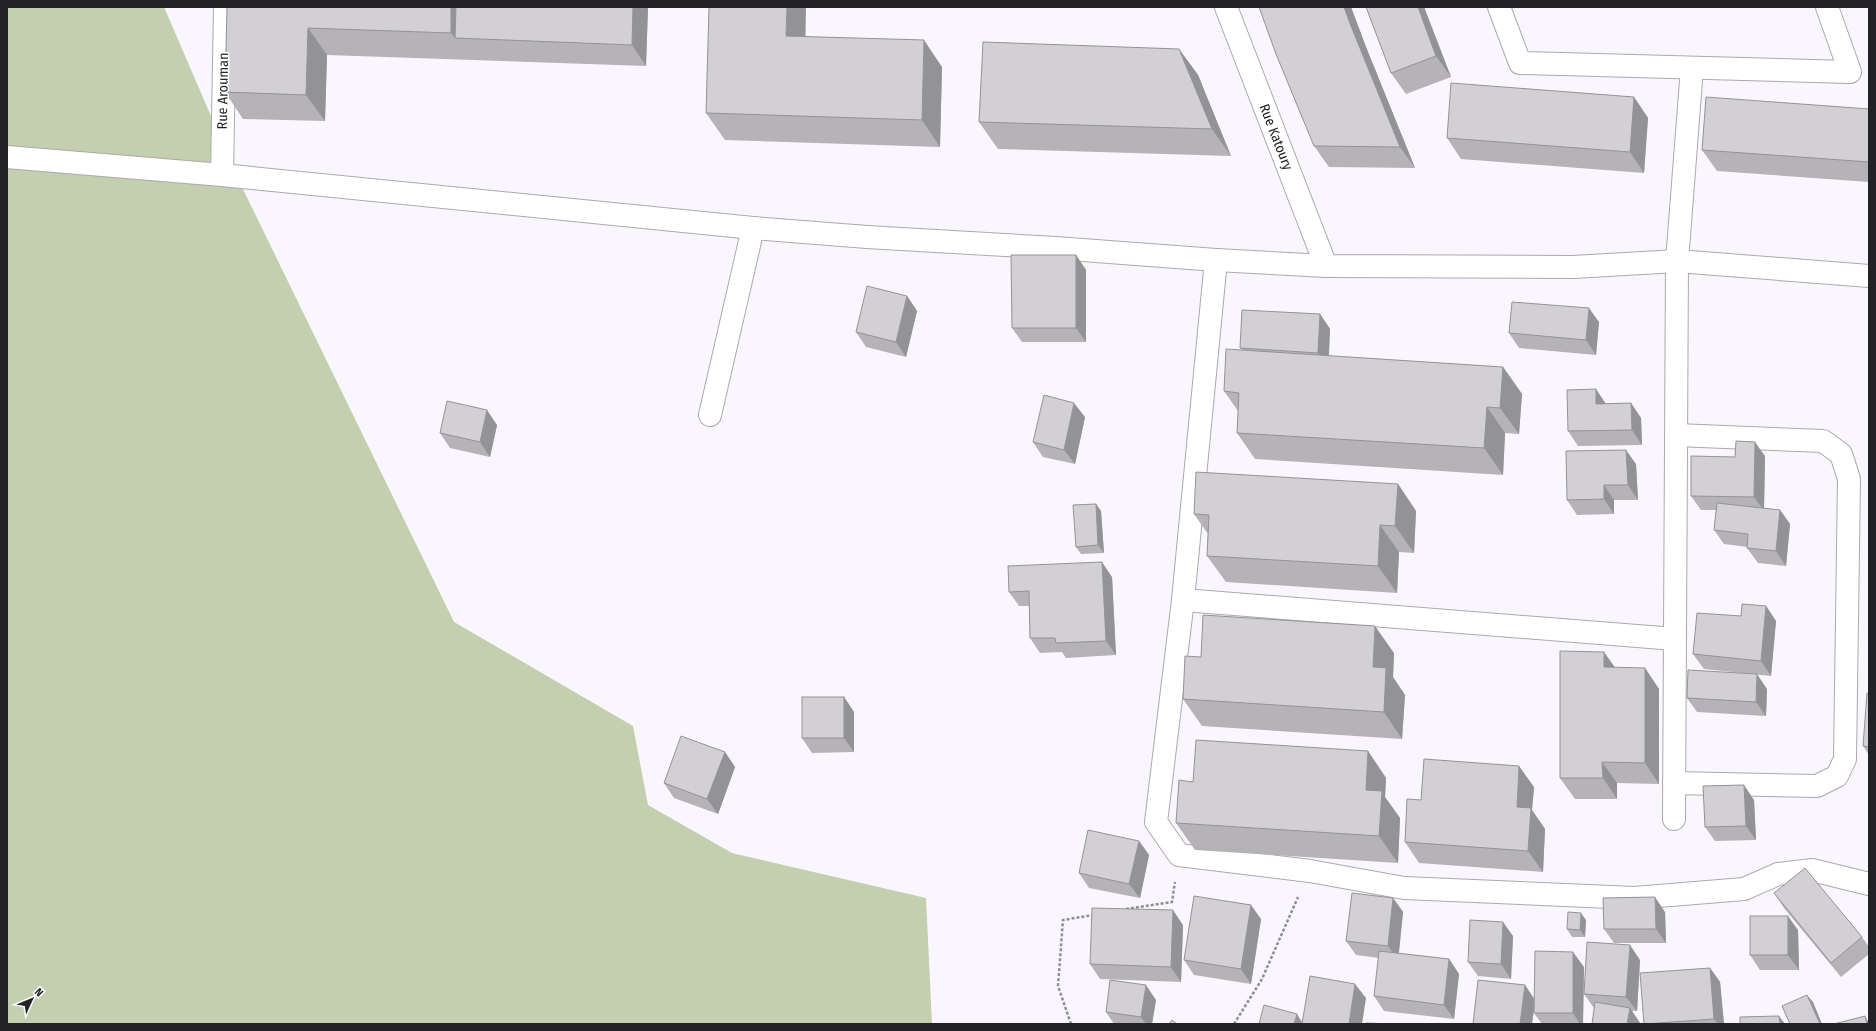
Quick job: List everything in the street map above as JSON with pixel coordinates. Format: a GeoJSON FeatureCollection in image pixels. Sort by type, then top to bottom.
{"type":"FeatureCollection","features":[{"type":"Feature","properties":{"kind":"street","name":"Rue Arouman"},"geometry":{"type":"LineString","coordinates":[[222,175],[225,7]]}},
{"type":"Feature","properties":{"kind":"street","name":"Rue Katoury"},"geometry":{"type":"LineString","coordinates":[[1226,7],[1326,266]]}},
{"type":"Feature","properties":{"kind":"street"},"geometry":{"type":"LineString","coordinates":[[1499,7],[1520,63],[1850,72],[1827,7]]}},
{"type":"Feature","properties":{"kind":"street"},"geometry":{"type":"LineString","coordinates":[[1674,819],[1677,261],[1692,68]]}},
{"type":"Feature","properties":{"kind":"street"},"geometry":{"type":"LineString","coordinates":[[7,157],[222,175],[753,228],[1216,260],[1326,266],[1573,267],[1677,261],[1869,276]]}},
{"type":"Feature","properties":{"kind":"street"},"geometry":{"type":"LineString","coordinates":[[710,415],[753,228]]}},
{"type":"Feature","properties":{"kind":"street"},"geometry":{"type":"LineString","coordinates":[[1216,260],[1183,600],[1156,822],[1179,855],[1310,871],[1404,888],[1634,898],[1744,889],[1778,874],[1812,870],[1869,884]]}},
{"type":"Feature","properties":{"kind":"street"},"geometry":{"type":"LineString","coordinates":[[1674,783],[1817,786],[1837,776],[1845,759],[1849,479],[1841,454],[1823,441],[1676,435]]}},
{"type":"Feature","properties":{"kind":"street"},"geometry":{"type":"LineString","coordinates":[[1183,600],[1675,639]]}},
{"type":"Feature","properties":{"kind":"path"},"geometry":{"type":"LineString","coordinates":[[1125,909],[1172,902],[1179,855]]}},
{"type":"Feature","properties":{"kind":"path"},"geometry":{"type":"LineString","coordinates":[[1234,1024],[1262,979],[1310,871]]}},
{"type":"Feature","properties":{"kind":"path"},"geometry":{"type":"LineString","coordinates":[[1071,1024],[1058,986],[1062,920],[1094,914]]}},
{"type":"Feature","properties":{"kind":"green space"},"geometry":{"type":"Polygon","coordinates":[[[7,7],[164,7],[239,181],[454,622],[633,726],[648,805],[732,853],[926,898],[932,1024],[7,1024],[7,7]]]}},
{"type":"Feature","properties":{"kind":"building"},"geometry":{"type":"Polygon","coordinates":[[[227,7],[451,7],[451,33],[308,28],[306,95],[225,92],[227,7]]]}},
{"type":"Feature","properties":{"kind":"building"},"geometry":{"type":"Polygon","coordinates":[[[456,7],[633,7],[632,45],[455,38],[456,7]]]}},
{"type":"Feature","properties":{"kind":"building"},"geometry":{"type":"Polygon","coordinates":[[[709,7],[787,7],[786,36],[924,40],[922,120],[706,113],[709,7]]]}},
{"type":"Feature","properties":{"kind":"building"},"geometry":{"type":"Polygon","coordinates":[[[1259,7],[1344,7],[1400,147],[1314,146],[1276,54],[1259,7]]]}},
{"type":"Feature","properties":{"kind":"building"},"geometry":{"type":"Polygon","coordinates":[[[1366,7],[1418,7],[1436,56],[1391,73],[1366,7]]]}},
{"type":"Feature","properties":{"kind":"building"},"geometry":{"type":"Polygon","coordinates":[[[983,42],[1179,49],[1212,129],[979,122],[983,42]]]}},
{"type":"Feature","properties":{"kind":"building"},"geometry":{"type":"Polygon","coordinates":[[[1451,83],[1634,97],[1630,152],[1447,138],[1451,83]]]}},
{"type":"Feature","properties":{"kind":"building"},"geometry":{"type":"Polygon","coordinates":[[[1706,97],[1869,109],[1869,162],[1702,150],[1706,97]]]}},
{"type":"Feature","properties":{"kind":"building"},"geometry":{"type":"Polygon","coordinates":[[[1011,255],[1076,255],[1076,328],[1012,328],[1011,255]]]}},
{"type":"Feature","properties":{"kind":"building"},"geometry":{"type":"Polygon","coordinates":[[[867,286],[907,296],[896,342],[856,332],[867,286]]]}},
{"type":"Feature","properties":{"kind":"building"},"geometry":{"type":"Polygon","coordinates":[[[1512,302],[1589,308],[1586,340],[1509,333],[1512,302]]]}},
{"type":"Feature","properties":{"kind":"building"},"geometry":{"type":"Polygon","coordinates":[[[1242,310],[1320,314],[1318,353],[1240,348],[1242,310]]]}},
{"type":"Feature","properties":{"kind":"building"},"geometry":{"type":"Polygon","coordinates":[[[1226,349],[1503,367],[1500,408],[1487,407],[1484,448],[1237,433],[1239,393],[1224,391],[1226,349]]]}},
{"type":"Feature","properties":{"kind":"building"},"geometry":{"type":"Polygon","coordinates":[[[1596,389],[1596,404],[1631,403],[1632,430],[1568,431],[1567,390],[1596,389]]]}},
{"type":"Feature","properties":{"kind":"building"},"geometry":{"type":"Polygon","coordinates":[[[1044,395],[1074,403],[1064,450],[1033,442],[1044,395]]]}},
{"type":"Feature","properties":{"kind":"building"},"geometry":{"type":"Polygon","coordinates":[[[447,401],[487,410],[480,442],[440,433],[447,401]]]}},
{"type":"Feature","properties":{"kind":"building"},"geometry":{"type":"Polygon","coordinates":[[[1736,441],[1755,442],[1754,497],[1691,496],[1691,456],[1735,457],[1736,441]]]}},
{"type":"Feature","properties":{"kind":"building"},"geometry":{"type":"Polygon","coordinates":[[[1626,450],[1628,485],[1604,485],[1604,499],[1567,500],[1566,451],[1626,450]]]}},
{"type":"Feature","properties":{"kind":"building"},"geometry":{"type":"Polygon","coordinates":[[[1196,472],[1398,484],[1395,526],[1380,525],[1378,566],[1207,556],[1209,515],[1194,514],[1196,472]]]}},
{"type":"Feature","properties":{"kind":"building"},"geometry":{"type":"Polygon","coordinates":[[[1717,503],[1780,510],[1776,551],[1747,548],[1748,534],[1714,530],[1717,503]]]}},
{"type":"Feature","properties":{"kind":"building"},"geometry":{"type":"Polygon","coordinates":[[[1096,504],[1098,545],[1076,547],[1073,505],[1096,504]]]}},
{"type":"Feature","properties":{"kind":"building"},"geometry":{"type":"Polygon","coordinates":[[[1102,562],[1106,641],[1056,643],[1055,638],[1030,638],[1029,591],[1009,592],[1008,566],[1102,562]]]}},
{"type":"Feature","properties":{"kind":"building"},"geometry":{"type":"Polygon","coordinates":[[[1742,604],[1766,606],[1761,661],[1693,654],[1697,613],[1741,616],[1742,604]]]}},
{"type":"Feature","properties":{"kind":"building"},"geometry":{"type":"Polygon","coordinates":[[[1203,615],[1375,626],[1373,667],[1386,668],[1384,712],[1183,699],[1185,656],[1201,657],[1203,615]]]}},
{"type":"Feature","properties":{"kind":"building"},"geometry":{"type":"Polygon","coordinates":[[[1560,651],[1604,652],[1604,667],[1645,668],[1645,763],[1602,762],[1603,778],[1560,778],[1560,651]]]}},
{"type":"Feature","properties":{"kind":"building"},"geometry":{"type":"Polygon","coordinates":[[[1688,670],[1757,674],[1756,702],[1687,698],[1688,670]]]}},
{"type":"Feature","properties":{"kind":"building"},"geometry":{"type":"Polygon","coordinates":[[[1867,693],[1869,693],[1869,747],[1863,746],[1867,693]]]}},
{"type":"Feature","properties":{"kind":"building"},"geometry":{"type":"Polygon","coordinates":[[[802,697],[844,697],[844,738],[802,738],[802,697]]]}},
{"type":"Feature","properties":{"kind":"building"},"geometry":{"type":"Polygon","coordinates":[[[681,736],[725,752],[707,799],[664,783],[681,736]]]}},
{"type":"Feature","properties":{"kind":"building"},"geometry":{"type":"Polygon","coordinates":[[[1196,740],[1368,751],[1366,790],[1382,791],[1379,836],[1176,823],[1179,780],[1193,782],[1196,740]]]}},
{"type":"Feature","properties":{"kind":"building"},"geometry":{"type":"Polygon","coordinates":[[[1424,759],[1519,766],[1517,807],[1531,808],[1528,851],[1405,842],[1407,799],[1421,800],[1424,759]]]}},
{"type":"Feature","properties":{"kind":"building"},"geometry":{"type":"Polygon","coordinates":[[[1744,785],[1746,826],[1705,827],[1703,786],[1744,785]]]}},
{"type":"Feature","properties":{"kind":"building"},"geometry":{"type":"Polygon","coordinates":[[[1088,830],[1139,841],[1129,884],[1079,873],[1088,830]]]}},
{"type":"Feature","properties":{"kind":"building"},"geometry":{"type":"Polygon","coordinates":[[[1805,868],[1862,937],[1831,963],[1774,893],[1805,868]]]}},
{"type":"Feature","properties":{"kind":"building"},"geometry":{"type":"Polygon","coordinates":[[[1352,893],[1393,898],[1388,946],[1346,941],[1352,893]]]}},
{"type":"Feature","properties":{"kind":"building"},"geometry":{"type":"Polygon","coordinates":[[[1194,896],[1251,905],[1241,969],[1184,960],[1194,896]]]}},
{"type":"Feature","properties":{"kind":"building"},"geometry":{"type":"Polygon","coordinates":[[[1655,897],[1656,929],[1604,929],[1603,898],[1655,897]]]}},
{"type":"Feature","properties":{"kind":"building"},"geometry":{"type":"Polygon","coordinates":[[[1092,908],[1173,910],[1171,967],[1090,964],[1092,908]]]}},
{"type":"Feature","properties":{"kind":"building"},"geometry":{"type":"Polygon","coordinates":[[[1568,912],[1581,913],[1580,930],[1567,929],[1568,912]]]}},
{"type":"Feature","properties":{"kind":"building"},"geometry":{"type":"Polygon","coordinates":[[[1750,916],[1788,916],[1788,955],[1750,955],[1750,916]]]}},
{"type":"Feature","properties":{"kind":"building"},"geometry":{"type":"Polygon","coordinates":[[[1470,920],[1503,922],[1501,964],[1468,962],[1470,920]]]}},
{"type":"Feature","properties":{"kind":"building"},"geometry":{"type":"Polygon","coordinates":[[[1587,942],[1630,945],[1626,997],[1584,994],[1587,942]]]}},
{"type":"Feature","properties":{"kind":"building"},"geometry":{"type":"Polygon","coordinates":[[[1379,951],[1449,959],[1444,1005],[1374,996],[1379,951]]]}},
{"type":"Feature","properties":{"kind":"building"},"geometry":{"type":"Polygon","coordinates":[[[1535,951],[1573,952],[1573,1013],[1534,1013],[1535,951]]]}},
{"type":"Feature","properties":{"kind":"building"},"geometry":{"type":"Polygon","coordinates":[[[1710,968],[1714,1019],[1644,1024],[1640,973],[1710,968]]]}},
{"type":"Feature","properties":{"kind":"building"},"geometry":{"type":"Polygon","coordinates":[[[1310,976],[1355,984],[1349,1024],[1302,1024],[1310,976]]]}},
{"type":"Feature","properties":{"kind":"building"},"geometry":{"type":"Polygon","coordinates":[[[1110,980],[1146,985],[1141,1017],[1106,1012],[1110,980]]]}},
{"type":"Feature","properties":{"kind":"building"},"geometry":{"type":"Polygon","coordinates":[[[1478,980],[1525,985],[1520,1024],[1473,1024],[1478,980]]]}},
{"type":"Feature","properties":{"kind":"building"},"geometry":{"type":"Polygon","coordinates":[[[1807,995],[1820,1024],[1790,1024],[1782,1006],[1807,995]]]}},
{"type":"Feature","properties":{"kind":"building"},"geometry":{"type":"Polygon","coordinates":[[[1595,1002],[1630,1008],[1627,1024],[1592,1024],[1595,1002]]]}},
{"type":"Feature","properties":{"kind":"building"},"geometry":{"type":"Polygon","coordinates":[[[1264,1005],[1297,1014],[1294,1024],[1259,1024],[1264,1005]]]}},
{"type":"Feature","properties":{"kind":"building"},"geometry":{"type":"Polygon","coordinates":[[[1779,1016],[1780,1024],[1740,1024],[1740,1017],[1779,1016]]]}},
{"type":"Feature","properties":{"kind":"building"},"geometry":{"type":"Polygon","coordinates":[[[1865,1016],[1867,1024],[1834,1024],[1865,1016]]]}},
{"type":"Feature","properties":{"kind":"building"},"geometry":{"type":"Polygon","coordinates":[[[1172,1020],[1177,1024],[1169,1024],[1172,1020]]]}},
{"type":"Feature","properties":{"kind":"building"},"geometry":{"type":"Polygon","coordinates":[[[1366,1023],[1394,1024],[1366,1024],[1366,1023]]]}}]}
